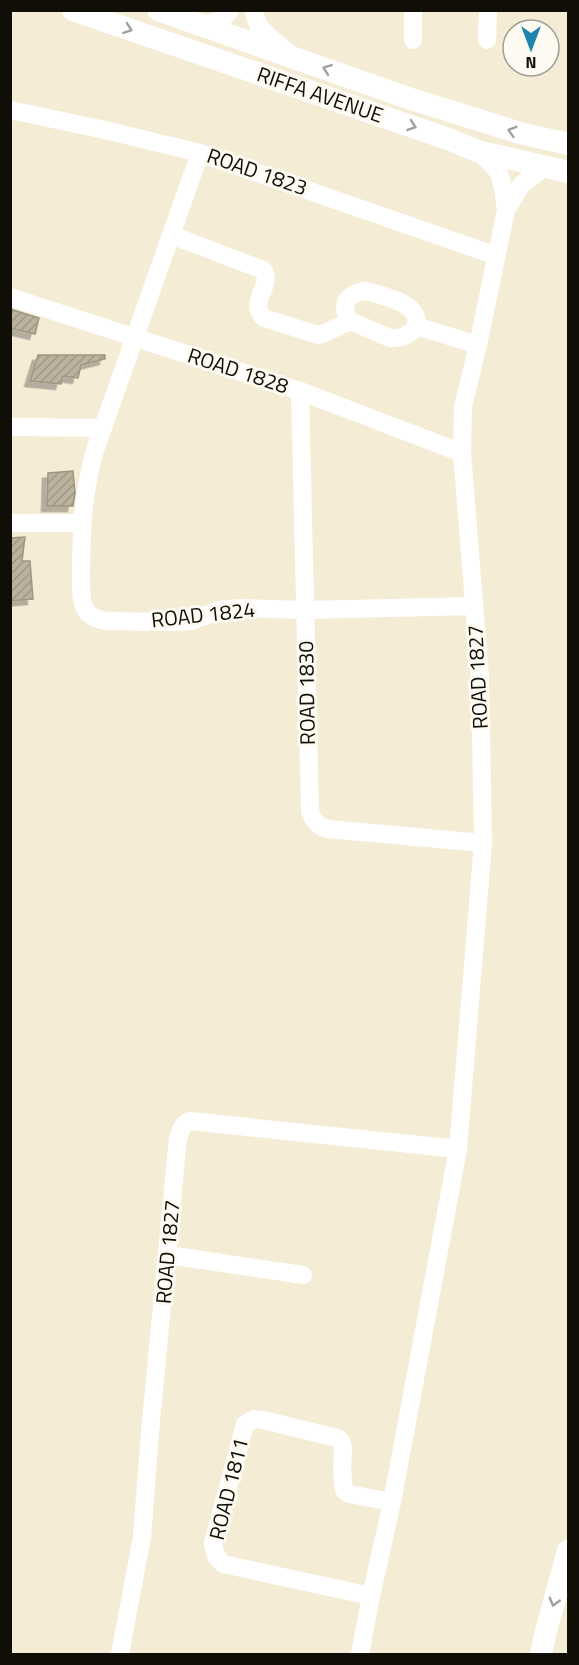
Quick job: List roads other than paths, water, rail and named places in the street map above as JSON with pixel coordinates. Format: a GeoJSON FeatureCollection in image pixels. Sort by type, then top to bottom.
{"type":"FeatureCollection","features":[{"type":"Feature","properties":{"kind":"main road","name":"RIFFA AVENUE"},"geometry":{"type":"LineString","coordinates":[[73,10],[451,140],[477,151],[568,172]]}},
{"type":"Feature","properties":{"kind":"main road","name":"RIFFA AVENUE"},"geometry":{"type":"LineString","coordinates":[[158,10],[408,98],[520,134],[568,144]]}},
{"type":"Feature","properties":{"kind":"main road"},"geometry":{"type":"LineString","coordinates":[[542,1654],[568,1551]]}},
{"type":"Feature","properties":{"kind":"street"},"geometry":{"type":"LineString","coordinates":[[198,25],[215,23],[226,17],[230,10]]}},
{"type":"Feature","properties":{"kind":"street"},"geometry":{"type":"LineString","coordinates":[[253,10],[258,26],[297,58]]}},
{"type":"Feature","properties":{"kind":"street"},"geometry":{"type":"LineString","coordinates":[[413,40],[414,10]]}},
{"type":"Feature","properties":{"kind":"street"},"geometry":{"type":"LineString","coordinates":[[487,40],[488,10]]}},
{"type":"Feature","properties":{"kind":"street","name":"ROAD 1823"},"geometry":{"type":"LineString","coordinates":[[10,110],[200,153],[497,256]]}},
{"type":"Feature","properties":{"kind":"street","name":"ROAD 1827"},"geometry":{"type":"LineString","coordinates":[[360,1654],[392,1502],[458,1149],[483,843],[480,678],[462,453],[464,407],[506,210],[501,174],[495,165],[477,151]]}},
{"type":"Feature","properties":{"kind":"street","name":"ROAD 1824"},"geometry":{"type":"LineString","coordinates":[[200,153],[88,474],[81,522],[83,605],[88,614],[106,621],[190,621],[219,610],[242,608],[305,610]]}},
{"type":"Feature","properties":{"kind":"street","name":"ROAD 1827"},"geometry":{"type":"LineString","coordinates":[[506,210],[522,184],[545,167]]}},
{"type":"Feature","properties":{"kind":"street"},"geometry":{"type":"LineString","coordinates":[[171,235],[263,270],[267,275],[266,282],[257,307],[264,318],[318,335],[350,321]]}},
{"type":"Feature","properties":{"kind":"street"},"geometry":{"type":"LineString","coordinates":[[366,291],[405,304],[416,317],[416,326],[411,334],[390,338],[350,321],[346,315],[346,301],[357,292],[366,291]]}},
{"type":"Feature","properties":{"kind":"street","name":"ROAD 1828"},"geometry":{"type":"LineString","coordinates":[[10,297],[300,391],[462,453]]}},
{"type":"Feature","properties":{"kind":"street"},"geometry":{"type":"LineString","coordinates":[[416,326],[478,345]]}},
{"type":"Feature","properties":{"kind":"street","name":"ROAD 1830"},"geometry":{"type":"LineString","coordinates":[[300,391],[310,811],[314,820],[320,826],[328,829],[483,843]]}},
{"type":"Feature","properties":{"kind":"street"},"geometry":{"type":"LineString","coordinates":[[10,427],[103,428]]}},
{"type":"Feature","properties":{"kind":"street"},"geometry":{"type":"LineString","coordinates":[[10,523],[81,522]]}},
{"type":"Feature","properties":{"kind":"street"},"geometry":{"type":"LineString","coordinates":[[305,610],[474,606]]}},
{"type":"Feature","properties":{"kind":"street","name":"ROAD 1827"},"geometry":{"type":"LineString","coordinates":[[120,1654],[142,1537],[178,1138],[185,1123],[190,1120],[458,1149]]}},
{"type":"Feature","properties":{"kind":"street"},"geometry":{"type":"LineString","coordinates":[[168,1255],[303,1275]]}},
{"type":"Feature","properties":{"kind":"street","name":"ROAD 1811"},"geometry":{"type":"LineString","coordinates":[[371,1596],[223,1564],[216,1556],[213,1543],[245,1424],[254,1419],[263,1420],[337,1438],[343,1447],[344,1490],[349,1494],[392,1502]]}}]}
